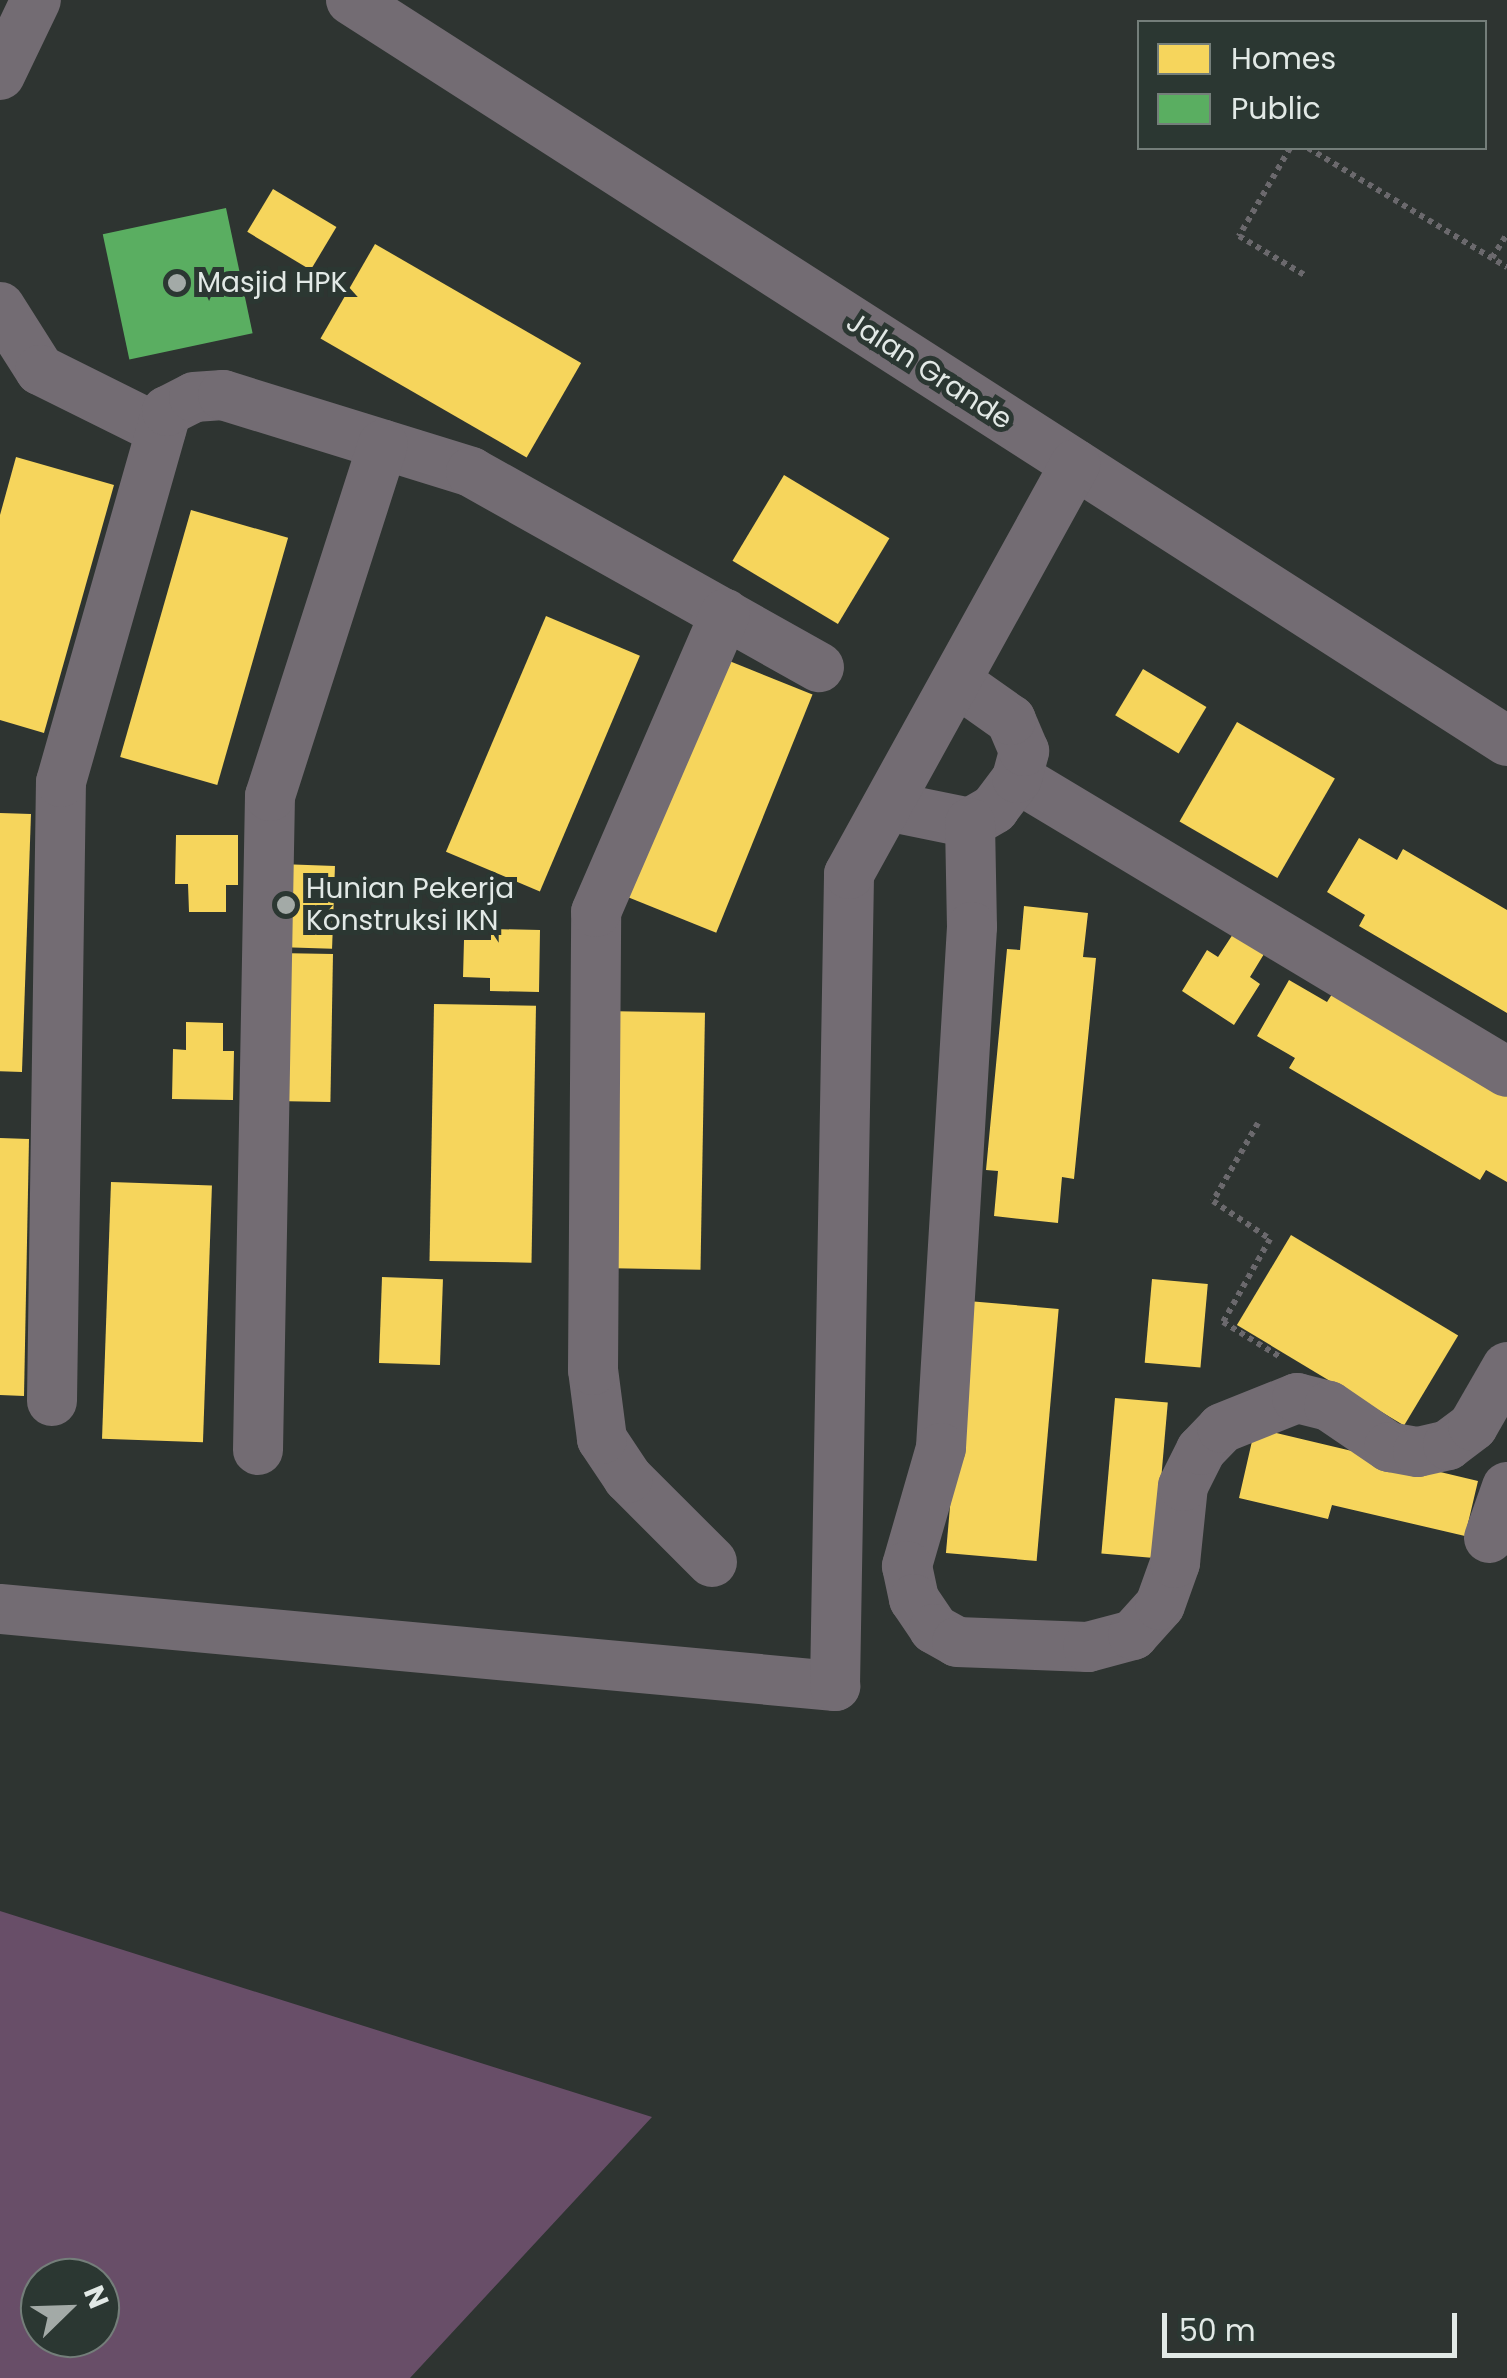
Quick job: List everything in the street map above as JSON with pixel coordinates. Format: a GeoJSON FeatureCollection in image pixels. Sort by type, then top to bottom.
{"type":"FeatureCollection","features":[{"type":"Feature","properties":{"kind":"street"},"geometry":{"type":"LineString","coordinates":[[0,75],[36,0]]}},
{"type":"Feature","properties":{"kind":"street","name":"Jalan Grande"},"geometry":{"type":"LineString","coordinates":[[351,0],[1507,741]]}},
{"type":"Feature","properties":{"kind":"street"},"geometry":{"type":"LineString","coordinates":[[0,307],[40,370],[161,430]]}},
{"type":"Feature","properties":{"kind":"street"},"geometry":{"type":"LineString","coordinates":[[52,1401],[61,782],[167,411],[194,397],[224,395],[471,472],[820,667]]}},
{"type":"Feature","properties":{"kind":"street"},"geometry":{"type":"LineString","coordinates":[[258,1450],[270,796],[384,445]]}},
{"type":"Feature","properties":{"kind":"street"},"geometry":{"type":"LineString","coordinates":[[0,1609],[834,1686],[850,874],[1075,464]]}},
{"type":"Feature","properties":{"kind":"street"},"geometry":{"type":"LineString","coordinates":[[712,1562],[628,1478],[602,1439],[593,1370],[596,912],[725,614]]}},
{"type":"Feature","properties":{"kind":"street"},"geometry":{"type":"LineString","coordinates":[[887,806],[970,823],[994,810],[1016,778],[1024,751],[1011,720],[956,681]]}},
{"type":"Feature","properties":{"kind":"street"},"geometry":{"type":"LineString","coordinates":[[1016,778],[1507,1072]]}},
{"type":"Feature","properties":{"kind":"street"},"geometry":{"type":"LineString","coordinates":[[970,823],[972,927],[942,1448],[907,1566],[914,1599],[934,1629],[956,1642],[1088,1648],[1132,1635],[1160,1604],[1175,1563],[1183,1486],[1201,1450],[1222,1428],[1297,1398],[1328,1406],[1389,1447],[1418,1452],[1448,1445],[1473,1426],[1507,1366]]}},
{"type":"Feature","properties":{"kind":"street"},"geometry":{"type":"LineString","coordinates":[[1488,1538],[1507,1487]]}},
{"type":"Feature","properties":{"kind":"path"},"geometry":{"type":"LineString","coordinates":[[1289,150],[1240,236],[1306,276]]}},
{"type":"Feature","properties":{"kind":"path"},"geometry":{"type":"LineString","coordinates":[[1311,150],[1507,267]]}},
{"type":"Feature","properties":{"kind":"path"},"geometry":{"type":"LineString","coordinates":[[1492,258],[1507,234]]}},
{"type":"Feature","properties":{"kind":"path"},"geometry":{"type":"LineString","coordinates":[[1258,1123],[1214,1202],[1270,1238],[1222,1322],[1321,1382],[1310,1402]]}},
{"type":"Feature","properties":{"kind":"shaded area"},"geometry":{"type":"Polygon","coordinates":[[[0,1911],[652,2117],[410,2378],[0,2378],[0,1911]]]}},
{"type":"Feature","properties":{"kind":"building: Homes"},"geometry":{"type":"Polygon","coordinates":[[[273,189],[336,227],[311,270],[247,232],[273,189]]]}},
{"type":"Feature","properties":{"kind":"building: Homes"},"geometry":{"type":"Polygon","coordinates":[[[375,244],[581,363],[527,457],[320,338],[375,244]]]}},
{"type":"Feature","properties":{"kind":"building: Homes"},"geometry":{"type":"Polygon","coordinates":[[[16,457],[114,485],[44,733],[0,720],[0,515],[16,457]]]}},
{"type":"Feature","properties":{"kind":"building: Homes"},"geometry":{"type":"Polygon","coordinates":[[[784,475],[889,538],[838,624],[732,561],[784,475]]]}},
{"type":"Feature","properties":{"kind":"building: Homes"},"geometry":{"type":"Polygon","coordinates":[[[191,510],[288,538],[217,785],[120,757],[191,510]]]}},
{"type":"Feature","properties":{"kind":"building: Homes"},"geometry":{"type":"Polygon","coordinates":[[[546,616],[640,656],[540,892],[446,852],[546,616]]]}},
{"type":"Feature","properties":{"kind":"building: Homes"},"geometry":{"type":"Polygon","coordinates":[[[717,656],[812,695],[716,933],[621,894],[717,656]]]}},
{"type":"Feature","properties":{"kind":"building: Homes"},"geometry":{"type":"Polygon","coordinates":[[[1143,669],[1206,707],[1179,753],[1115,715],[1143,669]]]}},
{"type":"Feature","properties":{"kind":"building: Homes"},"geometry":{"type":"Polygon","coordinates":[[[1237,722],[1335,778],[1277,878],[1180,822],[1237,722]]]}},
{"type":"Feature","properties":{"kind":"building: Homes"},"geometry":{"type":"Polygon","coordinates":[[[0,813],[31,814],[22,1072],[0,1071],[0,813]]]}},
{"type":"Feature","properties":{"kind":"building: Homes"},"geometry":{"type":"Polygon","coordinates":[[[176,835],[238,835],[238,885],[226,885],[226,912],[189,912],[188,884],[175,884],[176,835]]]}},
{"type":"Feature","properties":{"kind":"building: Homes"},"geometry":{"type":"Polygon","coordinates":[[[1359,838],[1397,860],[1403,849],[1507,910],[1507,1013],[1359,926],[1365,915],[1327,892],[1359,838]]]}},
{"type":"Feature","properties":{"kind":"building: Homes"},"geometry":{"type":"Polygon","coordinates":[[[280,864],[335,866],[332,949],[277,947],[280,864]]]}},
{"type":"Feature","properties":{"kind":"building: Homes"},"geometry":{"type":"Polygon","coordinates":[[[1024,906],[1088,913],[1083,957],[1096,958],[1074,1179],[1062,1177],[1058,1223],[994,1216],[998,1171],[986,1170],[1007,949],[1020,950],[1024,906]]]}},
{"type":"Feature","properties":{"kind":"building: Homes"},"geometry":{"type":"Polygon","coordinates":[[[491,929],[540,930],[539,992],[490,991],[490,978],[463,977],[464,940],[491,940],[491,929]]]}},
{"type":"Feature","properties":{"kind":"building: Homes"},"geometry":{"type":"Polygon","coordinates":[[[1233,934],[1264,954],[1250,977],[1260,984],[1234,1025],[1182,991],[1207,950],[1218,957],[1233,934]]]}},
{"type":"Feature","properties":{"kind":"building: Homes"},"geometry":{"type":"Polygon","coordinates":[[[277,953],[333,954],[330,1102],[274,1101],[277,953]]]}},
{"type":"Feature","properties":{"kind":"building: Homes"},"geometry":{"type":"Polygon","coordinates":[[[1289,980],[1327,1002],[1334,991],[1507,1093],[1507,1182],[1486,1170],[1480,1180],[1289,1068],[1295,1058],[1257,1036],[1289,980]]]}},
{"type":"Feature","properties":{"kind":"building: Homes"},"geometry":{"type":"Polygon","coordinates":[[[434,1004],[536,1006],[531,1263],[430,1261],[434,1004]]]}},
{"type":"Feature","properties":{"kind":"building: Homes"},"geometry":{"type":"Polygon","coordinates":[[[603,1011],[705,1013],[700,1270],[599,1268],[603,1011]]]}},
{"type":"Feature","properties":{"kind":"building: Homes"},"geometry":{"type":"Polygon","coordinates":[[[186,1022],[223,1023],[223,1051],[234,1051],[233,1100],[172,1099],[173,1049],[186,1050],[186,1022]]]}},
{"type":"Feature","properties":{"kind":"building: Homes"},"geometry":{"type":"Polygon","coordinates":[[[0,1138],[29,1139],[24,1396],[0,1395],[0,1138]]]}},
{"type":"Feature","properties":{"kind":"building: Homes"},"geometry":{"type":"Polygon","coordinates":[[[111,1182],[212,1186],[203,1442],[102,1439],[111,1182]]]}},
{"type":"Feature","properties":{"kind":"building: Homes"},"geometry":{"type":"Polygon","coordinates":[[[1291,1235],[1458,1335],[1404,1425],[1237,1325],[1291,1235]]]}},
{"type":"Feature","properties":{"kind":"building: Homes"},"geometry":{"type":"Polygon","coordinates":[[[382,1277],[443,1279],[440,1365],[379,1363],[382,1277]]]}},
{"type":"Feature","properties":{"kind":"building: Homes"},"geometry":{"type":"Polygon","coordinates":[[[1152,1279],[1208,1284],[1200,1368],[1145,1363],[1152,1279]]]}},
{"type":"Feature","properties":{"kind":"building: Homes"},"geometry":{"type":"Polygon","coordinates":[[[968,1301],[1059,1309],[1037,1561],[946,1553],[968,1301]]]}},
{"type":"Feature","properties":{"kind":"building: Homes"},"geometry":{"type":"Polygon","coordinates":[[[1115,1398],[1168,1403],[1154,1558],[1101,1553],[1115,1398]]]}},
{"type":"Feature","properties":{"kind":"building: Homes"},"geometry":{"type":"Polygon","coordinates":[[[1255,1428],[1478,1481],[1465,1536],[1332,1505],[1328,1519],[1239,1498],[1255,1428]]]}},
{"type":"Feature","properties":{"kind":"building: Public","name":"Masjid HPK"},"geometry":{"type":"Polygon","coordinates":[[[226,208],[253,333],[129,359],[103,234],[226,208]]]}},
{"type":"Feature","properties":{"kind":"place","name":"Masjid HPK"},"geometry":{"type":"Point","coordinates":[177,283]}},
{"type":"Feature","properties":{"kind":"place","name":"Hunian Pekerja Konstruksi IKN"},"geometry":{"type":"Point","coordinates":[286,905]}}]}
